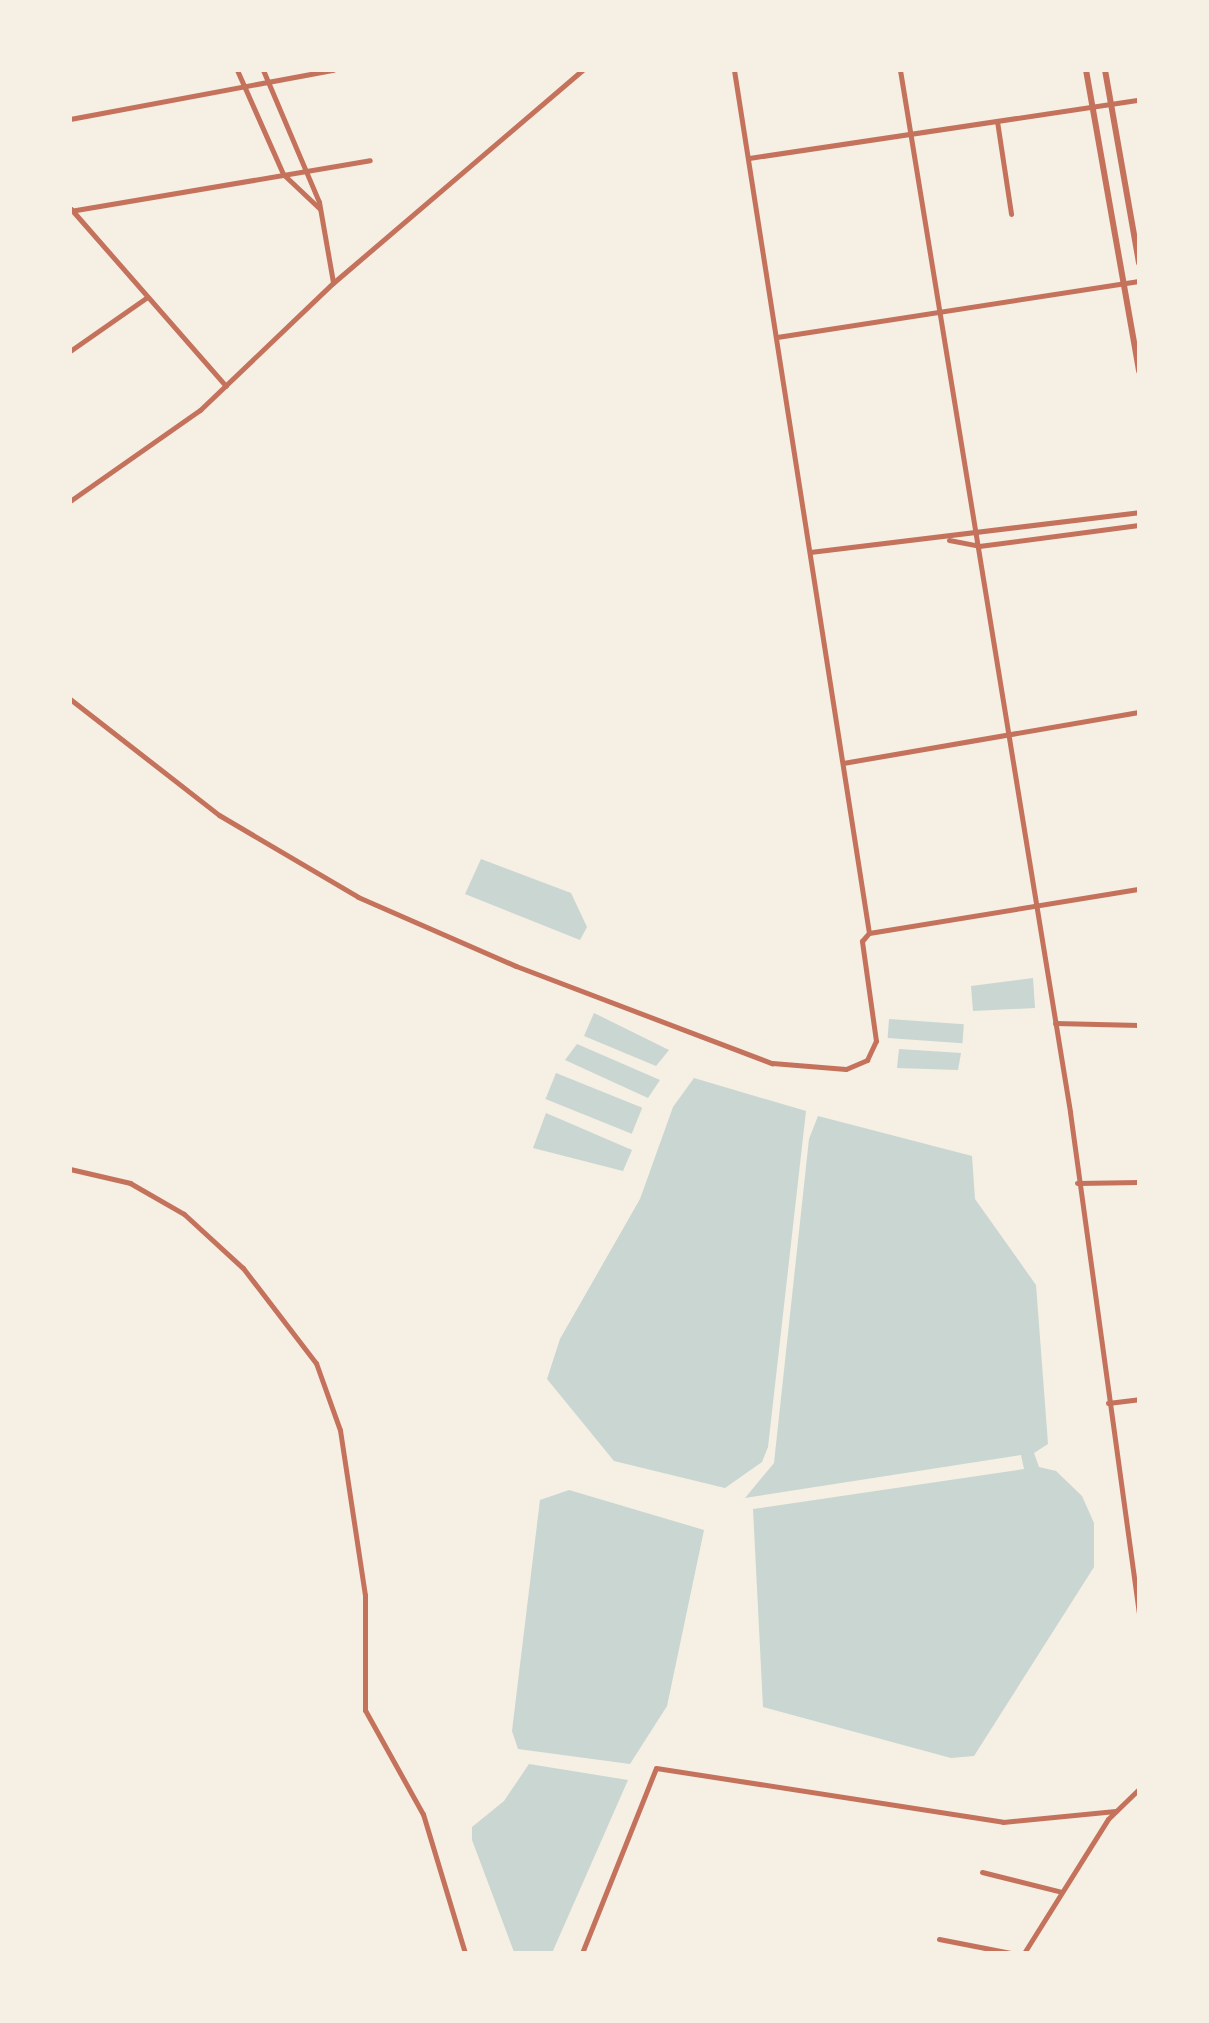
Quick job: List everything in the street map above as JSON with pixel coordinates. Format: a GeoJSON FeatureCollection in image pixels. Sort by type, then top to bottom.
{"type":"FeatureCollection","features":[{"type":"Feature","properties":{"kind":"street"},"geometry":{"type":"LineString","coordinates":[[237,70],[283,174],[320,209]]}},
{"type":"Feature","properties":{"kind":"street"},"geometry":{"type":"LineString","coordinates":[[263,70],[307,170],[320,209],[333,283]]}},
{"type":"Feature","properties":{"kind":"street"},"geometry":{"type":"LineString","coordinates":[[70,119],[245,91],[333,70]]}},
{"type":"Feature","properties":{"kind":"street"},"geometry":{"type":"LineString","coordinates":[[70,501],[139,459],[226,386],[333,283],[582,70]]}},
{"type":"Feature","properties":{"kind":"street"},"geometry":{"type":"LineString","coordinates":[[734,70],[869,933]]}},
{"type":"Feature","properties":{"kind":"street"},"geometry":{"type":"LineString","coordinates":[[900,70],[1055,1023],[1139,1614]]}},
{"type":"Feature","properties":{"kind":"street"},"geometry":{"type":"LineString","coordinates":[[1086,70],[1139,371]]}},
{"type":"Feature","properties":{"kind":"street"},"geometry":{"type":"LineString","coordinates":[[1105,70],[1139,263]]}},
{"type":"Feature","properties":{"kind":"street"},"geometry":{"type":"LineString","coordinates":[[749,158],[1139,100]]}},
{"type":"Feature","properties":{"kind":"street"},"geometry":{"type":"LineString","coordinates":[[997,121],[1011,214]]}},
{"type":"Feature","properties":{"kind":"street"},"geometry":{"type":"LineString","coordinates":[[70,210],[370,160]]}},
{"type":"Feature","properties":{"kind":"street"},"geometry":{"type":"LineString","coordinates":[[70,210],[226,386]]}},
{"type":"Feature","properties":{"kind":"street"},"geometry":{"type":"LineString","coordinates":[[777,337],[1139,281]]}},
{"type":"Feature","properties":{"kind":"street"},"geometry":{"type":"LineString","coordinates":[[70,351],[146,298]]}},
{"type":"Feature","properties":{"kind":"street"},"geometry":{"type":"LineString","coordinates":[[810,552],[977,536],[1139,512]]}},
{"type":"Feature","properties":{"kind":"street"},"geometry":{"type":"LineString","coordinates":[[944,539],[979,546],[1139,525]]}},
{"type":"Feature","properties":{"kind":"street"},"geometry":{"type":"LineString","coordinates":[[70,699],[219,815],[358,897],[516,966],[772,1063],[846,1069],[867,1060],[876,1041],[862,941],[869,933],[1139,889]]}},
{"type":"Feature","properties":{"kind":"street"},"geometry":{"type":"LineString","coordinates":[[843,763],[1139,712]]}},
{"type":"Feature","properties":{"kind":"street"},"geometry":{"type":"LineString","coordinates":[[1055,1023],[1139,1025]]}},
{"type":"Feature","properties":{"kind":"street"},"geometry":{"type":"LineString","coordinates":[[70,1169],[130,1183],[184,1214],[243,1268],[316,1363],[340,1430],[365,1595],[365,1710],[423,1814],[465,1953]]}},
{"type":"Feature","properties":{"kind":"street"},"geometry":{"type":"LineString","coordinates":[[1077,1183],[1139,1182]]}},
{"type":"Feature","properties":{"kind":"street"},"geometry":{"type":"LineString","coordinates":[[1108,1403],[1139,1399]]}},
{"type":"Feature","properties":{"kind":"street"},"geometry":{"type":"LineString","coordinates":[[582,1953],[656,1768],[1003,1822],[1115,1811]]}},
{"type":"Feature","properties":{"kind":"street"},"geometry":{"type":"LineString","coordinates":[[1024,1953],[1115,1811],[1139,1789]]}},
{"type":"Feature","properties":{"kind":"street"},"geometry":{"type":"LineString","coordinates":[[982,1872],[1062,1892]]}},
{"type":"Feature","properties":{"kind":"street"},"geometry":{"type":"LineString","coordinates":[[939,1939],[1011,1953]]}},
{"type":"Feature","properties":{"kind":"shaded area"},"geometry":{"type":"Polygon","coordinates":[[[481,859],[571,893],[587,927],[580,940],[465,894],[481,859]]]}},
{"type":"Feature","properties":{"kind":"shaded area"},"geometry":{"type":"Polygon","coordinates":[[[1033,978],[1035,1008],[973,1011],[971,986],[1033,978]]]}},
{"type":"Feature","properties":{"kind":"shaded area"},"geometry":{"type":"Polygon","coordinates":[[[594,1013],[669,1050],[656,1066],[584,1036],[594,1013]]]}},
{"type":"Feature","properties":{"kind":"shaded area"},"geometry":{"type":"Polygon","coordinates":[[[889,1019],[964,1024],[962,1043],[888,1038],[889,1019]]]}},
{"type":"Feature","properties":{"kind":"shaded area"},"geometry":{"type":"Polygon","coordinates":[[[577,1044],[660,1080],[648,1098],[565,1060],[577,1044]]]}},
{"type":"Feature","properties":{"kind":"shaded area"},"geometry":{"type":"Polygon","coordinates":[[[899,1049],[961,1053],[958,1070],[897,1068],[899,1049]]]}},
{"type":"Feature","properties":{"kind":"shaded area"},"geometry":{"type":"Polygon","coordinates":[[[556,1073],[642,1108],[632,1134],[546,1099],[556,1073]]]}},
{"type":"Feature","properties":{"kind":"shaded area"},"geometry":{"type":"Polygon","coordinates":[[[694,1078],[806,1111],[768,1447],[762,1462],[725,1488],[614,1461],[547,1379],[560,1339],[640,1199],[673,1107],[694,1078]]]}},
{"type":"Feature","properties":{"kind":"shaded area"},"geometry":{"type":"Polygon","coordinates":[[[546,1113],[632,1150],[623,1171],[533,1148],[546,1113]]]}},
{"type":"Feature","properties":{"kind":"shaded area"},"geometry":{"type":"Polygon","coordinates":[[[818,1116],[972,1156],[975,1199],[1036,1285],[1048,1444],[1034,1453],[1039,1467],[1056,1471],[1082,1496],[1094,1523],[1094,1567],[974,1756],[951,1758],[763,1707],[753,1509],[1024,1469],[1021,1455],[745,1498],[774,1463],[809,1139],[818,1116]]]}},
{"type":"Feature","properties":{"kind":"shaded area"},"geometry":{"type":"Polygon","coordinates":[[[569,1490],[704,1530],[667,1706],[630,1764],[518,1749],[512,1731],[540,1500],[569,1490]]]}},
{"type":"Feature","properties":{"kind":"shaded area"},"geometry":{"type":"Polygon","coordinates":[[[529,1764],[628,1780],[552,1953],[514,1952],[472,1840],[472,1827],[504,1801],[529,1764]]]}}]}
